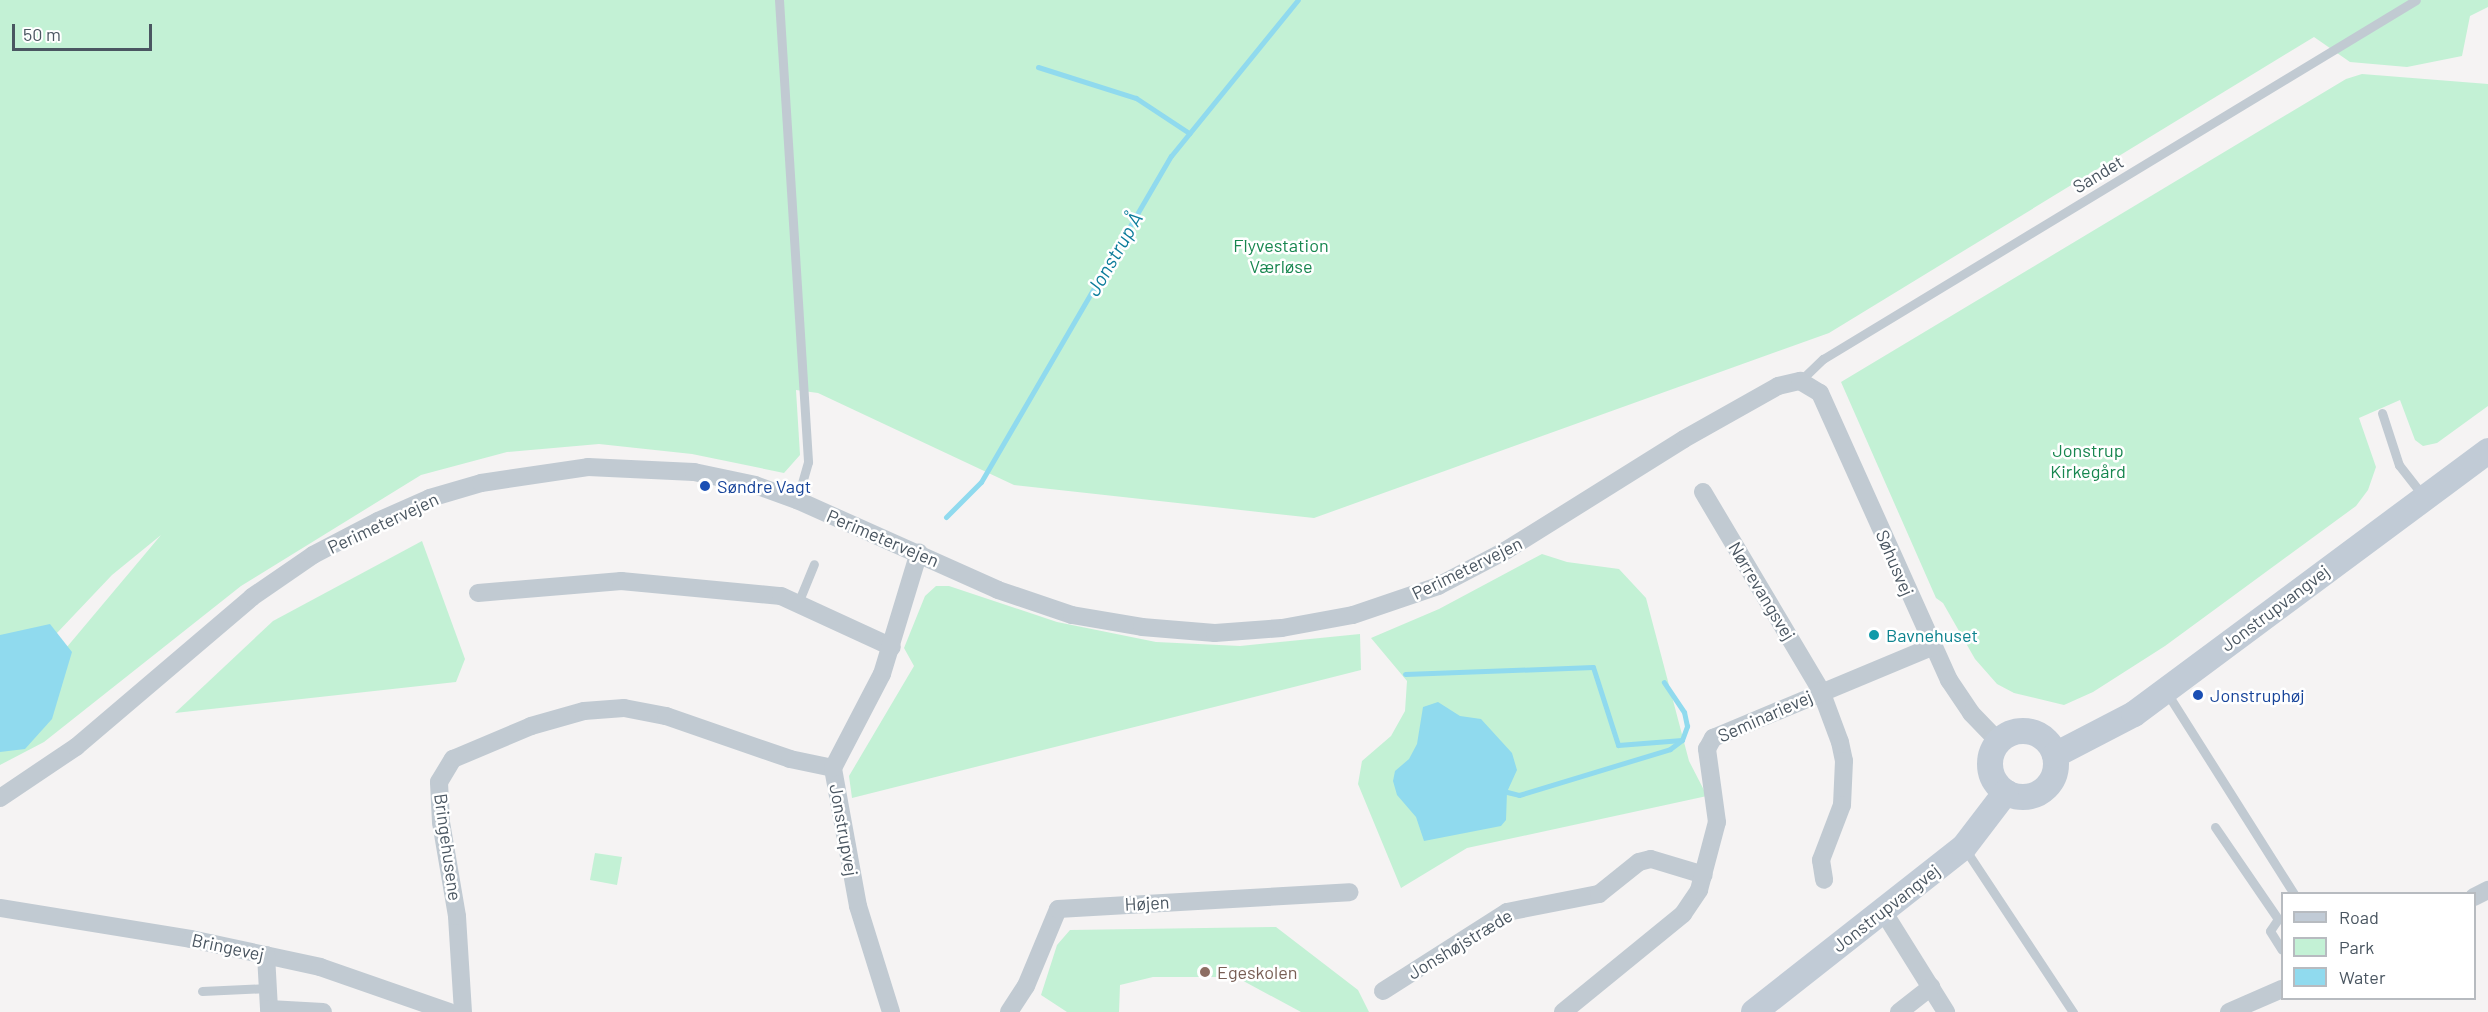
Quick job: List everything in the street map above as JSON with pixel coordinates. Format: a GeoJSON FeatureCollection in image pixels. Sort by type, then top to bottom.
{"type":"FeatureCollection","features":[{"type":"Feature","properties":{"kind":"street","name":"Perimetervejen"},"geometry":{"type":"LineString","coordinates":[[0,798],[76,747],[252,597],[313,555],[430,498],[527,474],[639,467],[744,483],[797,500],[919,552],[998,590],[1072,615],[1143,627],[1215,633],[1282,628],[1348,616],[1438,586],[1505,551],[1684,439],[1778,386],[1800,381]]}},
{"type":"Feature","properties":{"kind":"street","name":"Søhusvej"},"geometry":{"type":"LineString","coordinates":[[1800,381],[1820,393],[1932,647],[1971,713],[1999,742]]}},
{"type":"Feature","properties":{"kind":"street","name":"Jonstrupvangvej"},"geometry":{"type":"LineString","coordinates":[[2055,755],[2134,714],[2488,451]]}},
{"type":"Feature","properties":{"kind":"street","name":"Nørrevangsvej"},"geometry":{"type":"LineString","coordinates":[[1703,492],[1821,691],[1840,742],[1844,780],[1842,805],[1821,860],[1824,880]]}},
{"type":"Feature","properties":{"kind":"street","name":"Jonstrupvej"},"geometry":{"type":"LineString","coordinates":[[891,1012],[858,906],[833,768],[892,647],[919,552]]}},
{"type":"Feature","properties":{"kind":"street"},"geometry":{"type":"LineString","coordinates":[[478,593],[621,581],[781,596],[892,647]]}},
{"type":"Feature","properties":{"kind":"street","name":"Seminarievej"},"geometry":{"type":"LineString","coordinates":[[1563,1012],[1683,914],[1704,875],[1716,822],[1708,742],[1821,691],[1932,647]]}},
{"type":"Feature","properties":{"kind":"street","name":"Bringehusene"},"geometry":{"type":"LineString","coordinates":[[463,1012],[457,916],[440,812],[439,782],[453,759],[531,726],[584,711],[624,708],[666,716],[790,759],[833,768]]}},
{"type":"Feature","properties":{"kind":"street"},"geometry":{"type":"LineString","coordinates":[[2030,732],[2045,740],[2055,755],[2055,772],[2046,788],[2031,796],[2006,792],[1990,769],[1999,742],[2013,733],[2030,732]]}},
{"type":"Feature","properties":{"kind":"street","name":"Jonstrupvangvej"},"geometry":{"type":"LineString","coordinates":[[1754,1012],[1964,847],[2006,792]]}},
{"type":"Feature","properties":{"kind":"street","name":"Jonshøjstræde"},"geometry":{"type":"LineString","coordinates":[[1383,990],[1507,912],[1599,894],[1638,862],[1651,859],[1704,875]]}},
{"type":"Feature","properties":{"kind":"street","name":"Højen"},"geometry":{"type":"LineString","coordinates":[[1009,1012],[1026,986],[1058,909],[1350,892]]}},
{"type":"Feature","properties":{"kind":"street","name":"Bringevej"},"geometry":{"type":"LineString","coordinates":[[0,909],[266,955],[320,967],[421,1008],[449,1012]]}},
{"type":"Feature","properties":{"kind":"street"},"geometry":{"type":"LineString","coordinates":[[1883,911],[1946,1012]]}},
{"type":"Feature","properties":{"kind":"street"},"geometry":{"type":"LineString","coordinates":[[266,955],[269,1009],[322,1011]]}},
{"type":"Feature","properties":{"kind":"street"},"geometry":{"type":"LineString","coordinates":[[1899,1012],[1931,987]]}},
{"type":"Feature","properties":{"kind":"street"},"geometry":{"type":"LineString","coordinates":[[2229,1012],[2281,989]]}},
{"type":"Feature","properties":{"kind":"lane"},"geometry":{"type":"LineString","coordinates":[[779,0],[808,462],[797,500]]}},
{"type":"Feature","properties":{"kind":"lane","name":"Sandet"},"geometry":{"type":"LineString","coordinates":[[1800,381],[1823,359],[2416,0]]}},
{"type":"Feature","properties":{"kind":"lane"},"geometry":{"type":"LineString","coordinates":[[2382,413],[2399,465],[2424,497]]}},
{"type":"Feature","properties":{"kind":"lane"},"geometry":{"type":"LineString","coordinates":[[798,603],[814,564]]}},
{"type":"Feature","properties":{"kind":"lane"},"geometry":{"type":"LineString","coordinates":[[2164,690],[2293,892]]}},
{"type":"Feature","properties":{"kind":"lane"},"geometry":{"type":"LineString","coordinates":[[2216,827],[2278,919],[2270,931],[2281,947]]}},
{"type":"Feature","properties":{"kind":"lane"},"geometry":{"type":"LineString","coordinates":[[1964,847],[2073,1012]]}},
{"type":"Feature","properties":{"kind":"lane"},"geometry":{"type":"LineString","coordinates":[[202,991],[268,988]]}},
{"type":"Feature","properties":{"kind":"green space","name":"Flyvestation Værløse"},"geometry":{"type":"Polygon","coordinates":[[[0,0],[2488,0],[2488,7],[2470,16],[2462,56],[2407,67],[2350,62],[2314,37],[1829,333],[1314,518],[1014,485],[818,393],[796,390],[800,455],[784,473],[692,454],[599,444],[507,452],[421,475],[241,586],[44,742],[0,765],[0,693],[0,0]],[[161,535],[112,575],[0,693],[30,691],[161,535]]]}},
{"type":"Feature","properties":{"kind":"green space","name":"Jonstrup Kirkegård"},"geometry":{"type":"Polygon","coordinates":[[[2362,74],[2488,84],[2488,406],[2437,443],[2423,446],[2415,440],[2400,400],[2359,418],[2376,467],[2368,490],[2356,506],[2165,646],[2093,692],[2064,705],[2014,693],[1997,684],[1975,659],[1943,603],[1936,598],[1841,382],[2346,79],[2362,74]]]}},
{"type":"Feature","properties":{"kind":"green space"},"geometry":{"type":"Polygon","coordinates":[[[422,541],[465,659],[456,682],[175,713],[273,621],[422,541]]]}},
{"type":"Feature","properties":{"kind":"green space"},"geometry":{"type":"Polygon","coordinates":[[[1542,554],[1567,562],[1619,569],[1646,598],[1689,761],[1707,796],[1467,848],[1401,888],[1358,784],[1362,761],[1391,736],[1405,711],[1407,681],[1371,638],[1439,609],[1542,554]]]}},
{"type":"Feature","properties":{"kind":"green space"},"geometry":{"type":"Polygon","coordinates":[[[936,586],[949,586],[1057,622],[1156,642],[1240,646],[1360,634],[1361,670],[852,798],[849,776],[914,666],[904,648],[925,596],[936,586]]]}},
{"type":"Feature","properties":{"kind":"green space"},"geometry":{"type":"Polygon","coordinates":[[[595,853],[622,857],[617,885],[590,880],[595,853]]]}},
{"type":"Feature","properties":{"kind":"green space","name":"Egeskolen"},"geometry":{"type":"Polygon","coordinates":[[[1276,927],[1358,990],[1369,1012],[1301,1012],[1236,977],[1153,977],[1120,985],[1119,1012],[1067,1012],[1041,995],[1057,945],[1070,930],[1276,927]]]}},
{"type":"Feature","properties":{"kind":"water"},"geometry":{"type":"Polygon","coordinates":[[[50,624],[72,652],[52,719],[25,749],[0,752],[0,635],[50,624]]]}},
{"type":"Feature","properties":{"kind":"water"},"geometry":{"type":"Polygon","coordinates":[[[1438,702],[1460,716],[1481,719],[1512,753],[1517,770],[1507,792],[1506,820],[1501,826],[1424,841],[1416,817],[1397,795],[1393,781],[1395,771],[1409,759],[1417,744],[1423,707],[1438,702]]]}},
{"type":"Feature","properties":{"kind":"waterway","name":"Jonstrup Å"},"geometry":{"type":"LineString","coordinates":[[946,517],[981,482],[1171,156],[1298,0]]}},
{"type":"Feature","properties":{"kind":"waterway"},"geometry":{"type":"LineString","coordinates":[[1038,67],[1136,98],[1189,133]]}},
{"type":"Feature","properties":{"kind":"waterway"},"geometry":{"type":"LineString","coordinates":[[1405,674],[1593,667],[1618,745],[1682,740]]}},
{"type":"Feature","properties":{"kind":"waterway"},"geometry":{"type":"LineString","coordinates":[[1507,792],[1519,795],[1670,749],[1682,740],[1687,726],[1684,712],[1664,682]]}},
{"type":"Feature","properties":{"kind":"place","name":"Søndre Vagt"},"geometry":{"type":"Point","coordinates":[705,486]}},
{"type":"Feature","properties":{"kind":"place","name":"Bavnehuset"},"geometry":{"type":"Point","coordinates":[1874,635]}},
{"type":"Feature","properties":{"kind":"place","name":"Jonstruphøj"},"geometry":{"type":"Point","coordinates":[2198,695]}},
{"type":"Feature","properties":{"kind":"place","name":"Egeskolen"},"geometry":{"type":"Point","coordinates":[1205,972]}}]}
